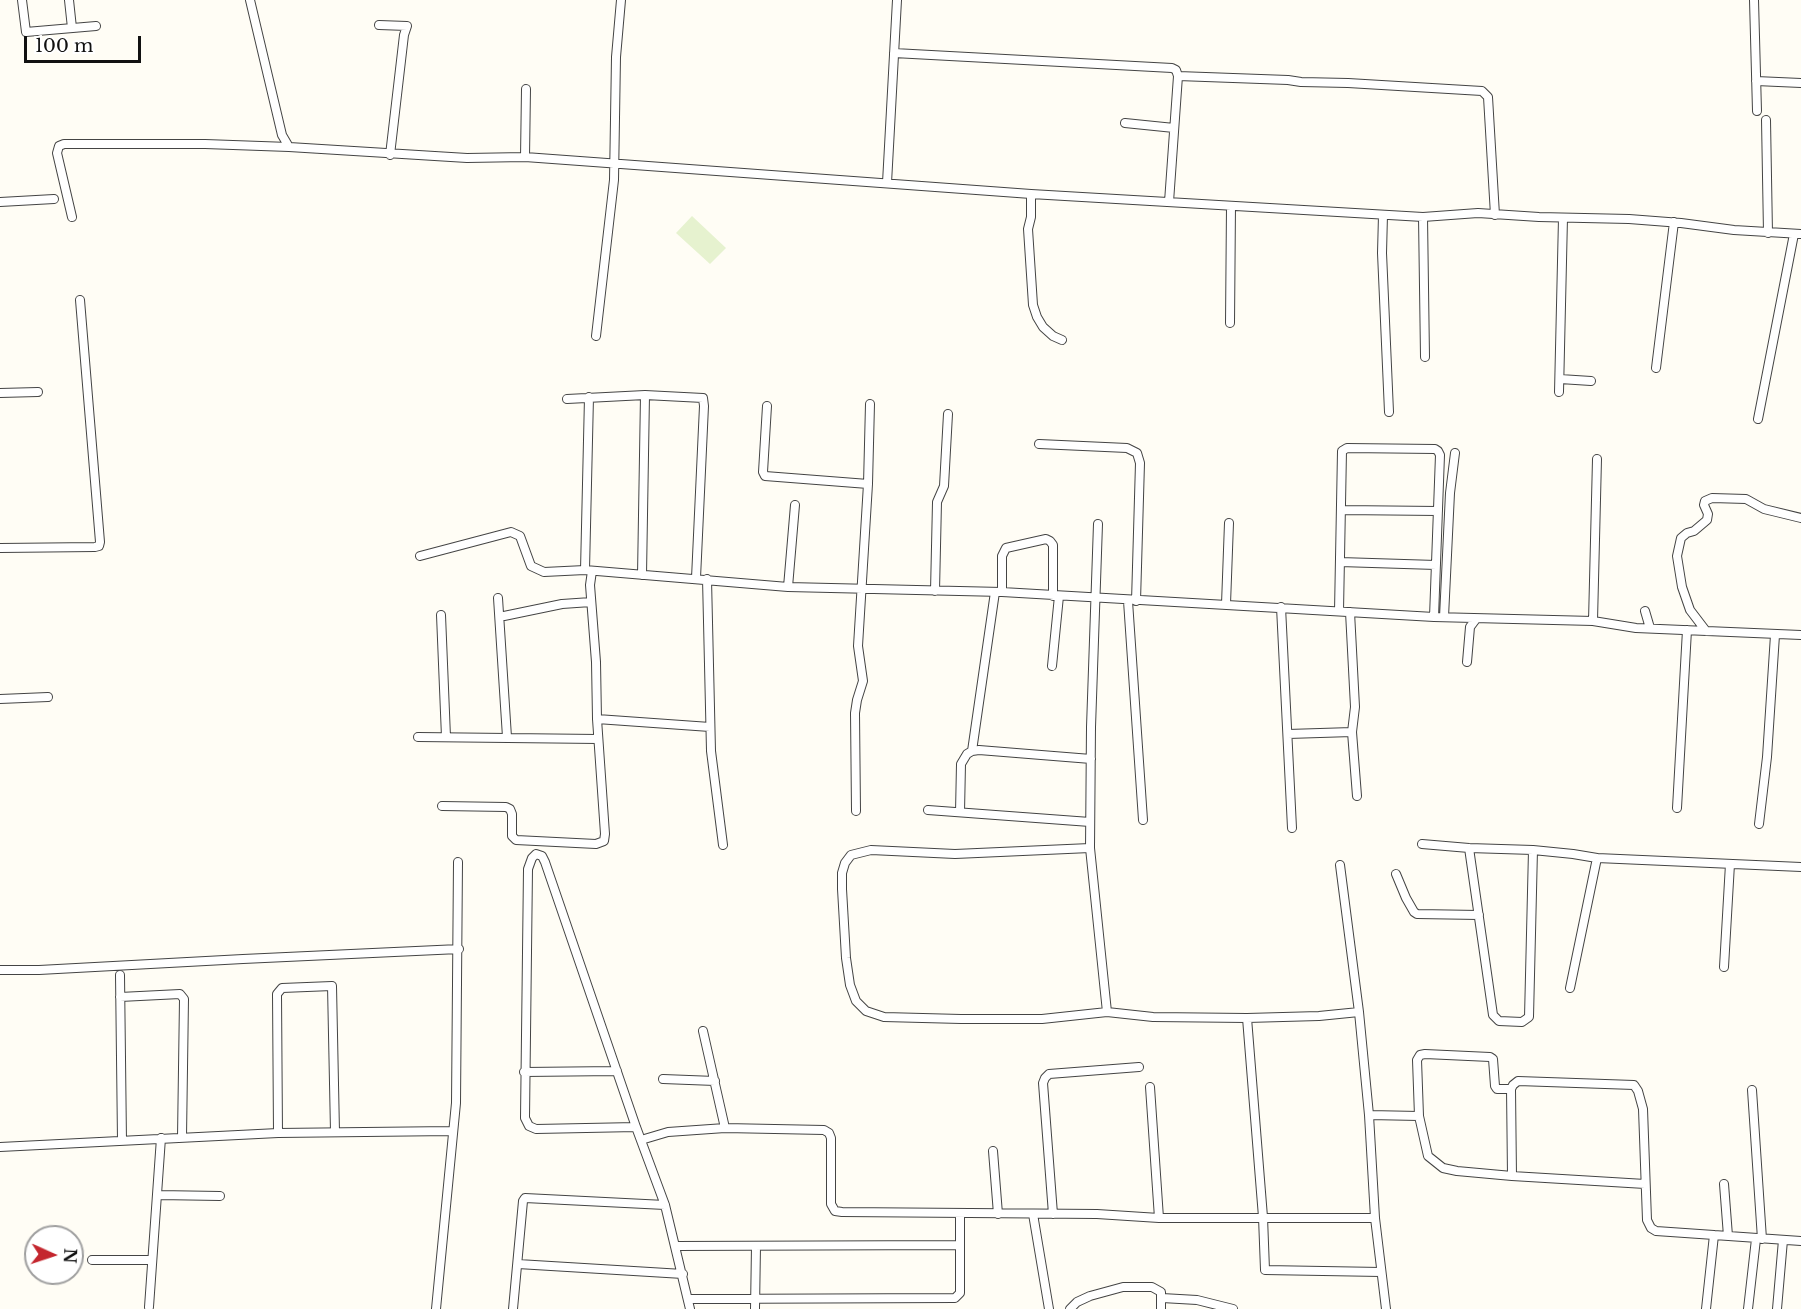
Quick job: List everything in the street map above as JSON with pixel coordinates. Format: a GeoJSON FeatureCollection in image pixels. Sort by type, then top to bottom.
{"type":"FeatureCollection","features":[{"type":"Feature","properties":{"kind":"street"},"geometry":{"type":"LineString","coordinates":[[22,0],[26,32],[96,26]]}},
{"type":"Feature","properties":{"kind":"street"},"geometry":{"type":"LineString","coordinates":[[69,0],[72,28]]}},
{"type":"Feature","properties":{"kind":"street"},"geometry":{"type":"LineString","coordinates":[[250,0],[282,135],[289,147]]}},
{"type":"Feature","properties":{"kind":"street"},"geometry":{"type":"LineString","coordinates":[[596,336],[612,166],[616,57],[621,0]]}},
{"type":"Feature","properties":{"kind":"street"},"geometry":{"type":"LineString","coordinates":[[887,183],[897,0]]}},
{"type":"Feature","properties":{"kind":"street"},"geometry":{"type":"LineString","coordinates":[[1754,0],[1757,111]]}},
{"type":"Feature","properties":{"kind":"street"},"geometry":{"type":"LineString","coordinates":[[379,25],[407,26],[390,154]]}},
{"type":"Feature","properties":{"kind":"street"},"geometry":{"type":"LineString","coordinates":[[894,53],[1176,70],[1178,76],[1168,202]]}},
{"type":"Feature","properties":{"kind":"street"},"geometry":{"type":"LineString","coordinates":[[1178,76],[1482,91],[1488,97],[1495,215]]}},
{"type":"Feature","properties":{"kind":"street"},"geometry":{"type":"LineString","coordinates":[[1756,81],[1801,83]]}},
{"type":"Feature","properties":{"kind":"street"},"geometry":{"type":"LineString","coordinates":[[525,157],[526,89]]}},
{"type":"Feature","properties":{"kind":"street"},"geometry":{"type":"LineString","coordinates":[[1766,120],[1768,233]]}},
{"type":"Feature","properties":{"kind":"street"},"geometry":{"type":"LineString","coordinates":[[1125,123],[1174,128]]}},
{"type":"Feature","properties":{"kind":"street"},"geometry":{"type":"LineString","coordinates":[[72,217],[57,153],[59,146],[64,144],[205,144],[467,158],[525,157],[612,166],[1423,218],[1478,213],[1629,219],[1797,234],[1758,419]]}},
{"type":"Feature","properties":{"kind":"street"},"geometry":{"type":"LineString","coordinates":[[1031,194],[1028,229],[1033,305],[1043,327],[1062,340]]}},
{"type":"Feature","properties":{"kind":"street"},"geometry":{"type":"LineString","coordinates":[[0,202],[54,199]]}},
{"type":"Feature","properties":{"kind":"street"},"geometry":{"type":"LineString","coordinates":[[1230,322],[1231,206]]}},
{"type":"Feature","properties":{"kind":"street"},"geometry":{"type":"LineString","coordinates":[[1383,215],[1389,412]]}},
{"type":"Feature","properties":{"kind":"street"},"geometry":{"type":"LineString","coordinates":[[1423,218],[1425,357]]}},
{"type":"Feature","properties":{"kind":"street"},"geometry":{"type":"LineString","coordinates":[[1559,392],[1563,218]]}},
{"type":"Feature","properties":{"kind":"street"},"geometry":{"type":"LineString","coordinates":[[1656,368],[1674,222]]}},
{"type":"Feature","properties":{"kind":"street"},"geometry":{"type":"LineString","coordinates":[[0,548],[99,546],[80,300]]}},
{"type":"Feature","properties":{"kind":"street"},"geometry":{"type":"LineString","coordinates":[[1560,379],[1591,381]]}},
{"type":"Feature","properties":{"kind":"street"},"geometry":{"type":"LineString","coordinates":[[0,393],[38,392]]}},
{"type":"Feature","properties":{"kind":"street"},"geometry":{"type":"LineString","coordinates":[[642,575],[645,395]]}},
{"type":"Feature","properties":{"kind":"street"},"geometry":{"type":"LineString","coordinates":[[567,399],[645,395],[699,397],[704,402],[696,578]]}},
{"type":"Feature","properties":{"kind":"street"},"geometry":{"type":"LineString","coordinates":[[442,806],[506,807],[512,814],[512,836],[516,840],[601,843],[604,841],[596,662],[589,571],[589,397]]}},
{"type":"Feature","properties":{"kind":"street"},"geometry":{"type":"LineString","coordinates":[[856,811],[855,713],[863,681],[858,646],[868,484],[870,404]]}},
{"type":"Feature","properties":{"kind":"street"},"geometry":{"type":"LineString","coordinates":[[767,406],[763,472],[765,476],[868,484]]}},
{"type":"Feature","properties":{"kind":"street"},"geometry":{"type":"LineString","coordinates":[[935,591],[937,502],[944,486],[948,414]]}},
{"type":"Feature","properties":{"kind":"street"},"geometry":{"type":"LineString","coordinates":[[1039,444],[1127,448],[1137,453],[1140,463],[1132,601],[1143,820]]}},
{"type":"Feature","properties":{"kind":"street"},"geometry":{"type":"LineString","coordinates":[[1340,611],[1341,453],[1347,448],[1437,449],[1440,455],[1434,617]]}},
{"type":"Feature","properties":{"kind":"street"},"geometry":{"type":"LineString","coordinates":[[1444,617],[1450,493],[1455,453]]}},
{"type":"Feature","properties":{"kind":"street"},"geometry":{"type":"LineString","coordinates":[[1593,621],[1597,459]]}},
{"type":"Feature","properties":{"kind":"street"},"geometry":{"type":"LineString","coordinates":[[1706,631],[1690,610],[1678,572],[1677,556],[1681,538],[1707,520],[1705,501],[1712,498],[1746,499],[1764,509],[1801,518]]}},
{"type":"Feature","properties":{"kind":"street"},"geometry":{"type":"LineString","coordinates":[[788,587],[795,506]]}},
{"type":"Feature","properties":{"kind":"street"},"geometry":{"type":"LineString","coordinates":[[1341,510],[1438,512]]}},
{"type":"Feature","properties":{"kind":"street"},"geometry":{"type":"LineString","coordinates":[[1226,604],[1229,523]]}},
{"type":"Feature","properties":{"kind":"street"},"geometry":{"type":"LineString","coordinates":[[1098,524],[1090,848],[1107,1012]]}},
{"type":"Feature","properties":{"kind":"street"},"geometry":{"type":"LineString","coordinates":[[420,556],[511,532],[520,536],[529,563],[544,572],[589,571],[788,587],[998,592],[1434,617],[1593,621],[1650,628],[1801,635]]}},
{"type":"Feature","properties":{"kind":"street"},"geometry":{"type":"LineString","coordinates":[[972,751],[1003,552],[1009,546],[1046,539],[1053,545],[1056,596],[1052,666]]}},
{"type":"Feature","properties":{"kind":"street"},"geometry":{"type":"LineString","coordinates":[[1340,562],[1436,565]]}},
{"type":"Feature","properties":{"kind":"street"},"geometry":{"type":"LineString","coordinates":[[707,579],[710,727],[713,772],[723,845]]}},
{"type":"Feature","properties":{"kind":"street"},"geometry":{"type":"LineString","coordinates":[[498,598],[507,737]]}},
{"type":"Feature","properties":{"kind":"street"},"geometry":{"type":"LineString","coordinates":[[504,616],[562,604],[591,603]]}},
{"type":"Feature","properties":{"kind":"street"},"geometry":{"type":"LineString","coordinates":[[1281,608],[1292,828]]}},
{"type":"Feature","properties":{"kind":"street"},"geometry":{"type":"LineString","coordinates":[[1645,611],[1650,628]]}},
{"type":"Feature","properties":{"kind":"street"},"geometry":{"type":"LineString","coordinates":[[1350,612],[1355,707],[1352,732],[1357,796]]}},
{"type":"Feature","properties":{"kind":"street"},"geometry":{"type":"LineString","coordinates":[[441,615],[446,737]]}},
{"type":"Feature","properties":{"kind":"street"},"geometry":{"type":"LineString","coordinates":[[1467,662],[1470,627],[1476,619]]}},
{"type":"Feature","properties":{"kind":"street"},"geometry":{"type":"LineString","coordinates":[[1677,808],[1687,630]]}},
{"type":"Feature","properties":{"kind":"street"},"geometry":{"type":"LineString","coordinates":[[1759,824],[1771,704],[1775,635]]}},
{"type":"Feature","properties":{"kind":"street"},"geometry":{"type":"LineString","coordinates":[[0,699],[48,697]]}},
{"type":"Feature","properties":{"kind":"street"},"geometry":{"type":"LineString","coordinates":[[597,719],[710,727]]}},
{"type":"Feature","properties":{"kind":"street"},"geometry":{"type":"LineString","coordinates":[[1288,734],[1352,732]]}},
{"type":"Feature","properties":{"kind":"street"},"geometry":{"type":"LineString","coordinates":[[418,737],[598,739]]}},
{"type":"Feature","properties":{"kind":"street"},"geometry":{"type":"LineString","coordinates":[[960,812],[961,764],[967,754],[972,751],[1091,759]]}},
{"type":"Feature","properties":{"kind":"street"},"geometry":{"type":"LineString","coordinates":[[928,810],[1090,822]]}},
{"type":"Feature","properties":{"kind":"street"},"geometry":{"type":"LineString","coordinates":[[1422,844],[1533,850],[1597,858],[1801,867]]}},
{"type":"Feature","properties":{"kind":"street"},"geometry":{"type":"LineString","coordinates":[[1090,848],[955,854],[871,849],[851,855],[842,873],[846,958],[850,986],[860,1007],[875,1015],[961,1019],[1042,1019],[1107,1012],[1153,1017],[1247,1018],[1319,1016],[1359,1012]]}},
{"type":"Feature","properties":{"kind":"street"},"geometry":{"type":"LineString","coordinates":[[1469,848],[1494,1018],[1499,1021],[1526,1021],[1529,1014],[1533,850]]}},
{"type":"Feature","properties":{"kind":"street"},"geometry":{"type":"LineString","coordinates":[[636,1127],[536,1129],[529,1126],[525,1118],[528,869],[536,854],[542,856],[545,862],[665,1205],[690,1309]]}},
{"type":"Feature","properties":{"kind":"street"},"geometry":{"type":"LineString","coordinates":[[1570,988],[1597,858]]}},
{"type":"Feature","properties":{"kind":"street"},"geometry":{"type":"LineString","coordinates":[[436,1309],[456,1103],[459,862]]}},
{"type":"Feature","properties":{"kind":"street"},"geometry":{"type":"LineString","coordinates":[[1724,967],[1730,864]]}},
{"type":"Feature","properties":{"kind":"street"},"geometry":{"type":"LineString","coordinates":[[1340,865],[1359,1012],[1369,1115],[1375,1218],[1386,1309]]}},
{"type":"Feature","properties":{"kind":"street"},"geometry":{"type":"LineString","coordinates":[[1396,874],[1406,898],[1417,914],[1479,915]]}},
{"type":"Feature","properties":{"kind":"street"},"geometry":{"type":"LineString","coordinates":[[0,970],[459,949]]}},
{"type":"Feature","properties":{"kind":"street"},"geometry":{"type":"LineString","coordinates":[[120,975],[122,1141]]}},
{"type":"Feature","properties":{"kind":"street"},"geometry":{"type":"LineString","coordinates":[[278,1133],[277,994],[282,988],[332,987],[334,1132]]}},
{"type":"Feature","properties":{"kind":"street"},"geometry":{"type":"LineString","coordinates":[[120,997],[180,994],[184,999],[182,1137]]}},
{"type":"Feature","properties":{"kind":"street"},"geometry":{"type":"LineString","coordinates":[[1247,1018],[1265,1270],[1382,1272]]}},
{"type":"Feature","properties":{"kind":"street"},"geometry":{"type":"LineString","coordinates":[[703,1031],[725,1128]]}},
{"type":"Feature","properties":{"kind":"street"},"geometry":{"type":"LineString","coordinates":[[1511,1089],[1497,1089],[1495,1086],[1493,1059],[1490,1057],[1420,1055],[1417,1060],[1419,1116],[1428,1156],[1443,1168],[1457,1171],[1645,1184]]}},
{"type":"Feature","properties":{"kind":"street"},"geometry":{"type":"LineString","coordinates":[[1053,1214],[1043,1083],[1045,1078],[1049,1074],[1139,1067]]}},
{"type":"Feature","properties":{"kind":"street"},"geometry":{"type":"LineString","coordinates":[[524,1072],[617,1071]]}},
{"type":"Feature","properties":{"kind":"street"},"geometry":{"type":"LineString","coordinates":[[663,1079],[715,1081]]}},
{"type":"Feature","properties":{"kind":"street"},"geometry":{"type":"LineString","coordinates":[[1512,1176],[1511,1089],[1518,1081],[1634,1085],[1642,1100],[1647,1220],[1651,1228],[1656,1231],[1801,1241]]}},
{"type":"Feature","properties":{"kind":"street"},"geometry":{"type":"LineString","coordinates":[[1150,1087],[1159,1218]]}},
{"type":"Feature","properties":{"kind":"street"},"geometry":{"type":"LineString","coordinates":[[1748,1309],[1759,1239],[1752,1090]]}},
{"type":"Feature","properties":{"kind":"street"},"geometry":{"type":"LineString","coordinates":[[1369,1115],[1419,1116]]}},
{"type":"Feature","properties":{"kind":"street"},"geometry":{"type":"LineString","coordinates":[[641,1140],[668,1132],[725,1128],[818,1129],[829,1133],[831,1138],[831,1204],[835,1210],[1159,1218],[1375,1218]]}},
{"type":"Feature","properties":{"kind":"street"},"geometry":{"type":"LineString","coordinates":[[0,1147],[278,1133],[452,1131]]}},
{"type":"Feature","properties":{"kind":"street"},"geometry":{"type":"LineString","coordinates":[[149,1307],[161,1138]]}},
{"type":"Feature","properties":{"kind":"street"},"geometry":{"type":"LineString","coordinates":[[993,1151],[998,1214]]}},
{"type":"Feature","properties":{"kind":"street"},"geometry":{"type":"LineString","coordinates":[[1724,1184],[1728,1236]]}},
{"type":"Feature","properties":{"kind":"street"},"geometry":{"type":"LineString","coordinates":[[158,1196],[220,1196]]}},
{"type":"Feature","properties":{"kind":"street"},"geometry":{"type":"LineString","coordinates":[[513,1309],[523,1201],[528,1196],[665,1205]]}},
{"type":"Feature","properties":{"kind":"street"},"geometry":{"type":"LineString","coordinates":[[689,1299],[955,1298],[960,1293],[960,1214]]}},
{"type":"Feature","properties":{"kind":"street"},"geometry":{"type":"LineString","coordinates":[[1033,1214],[1049,1309]]}},
{"type":"Feature","properties":{"kind":"street"},"geometry":{"type":"LineString","coordinates":[[1706,1309],[1714,1235]]}},
{"type":"Feature","properties":{"kind":"street"},"geometry":{"type":"LineString","coordinates":[[1777,1309],[1783,1240]]}},
{"type":"Feature","properties":{"kind":"street"},"geometry":{"type":"LineString","coordinates":[[676,1246],[959,1245]]}},
{"type":"Feature","properties":{"kind":"street"},"geometry":{"type":"LineString","coordinates":[[755,1309],[756,1246]]}},
{"type":"Feature","properties":{"kind":"street"},"geometry":{"type":"LineString","coordinates":[[92,1260],[152,1260]]}},
{"type":"Feature","properties":{"kind":"street"},"geometry":{"type":"LineString","coordinates":[[518,1264],[682,1274]]}},
{"type":"Feature","properties":{"kind":"street"},"geometry":{"type":"LineString","coordinates":[[1070,1309],[1077,1302],[1090,1296],[1123,1287],[1157,1288],[1161,1292],[1161,1309]]}},
{"type":"Feature","properties":{"kind":"street"},"geometry":{"type":"LineString","coordinates":[[1162,1298],[1197,1300],[1233,1309]]}},
{"type":"Feature","properties":{"kind":"green space"},"geometry":{"type":"Polygon","coordinates":[[[692,216],[726,248],[710,264],[676,233],[692,216]]]}}]}
